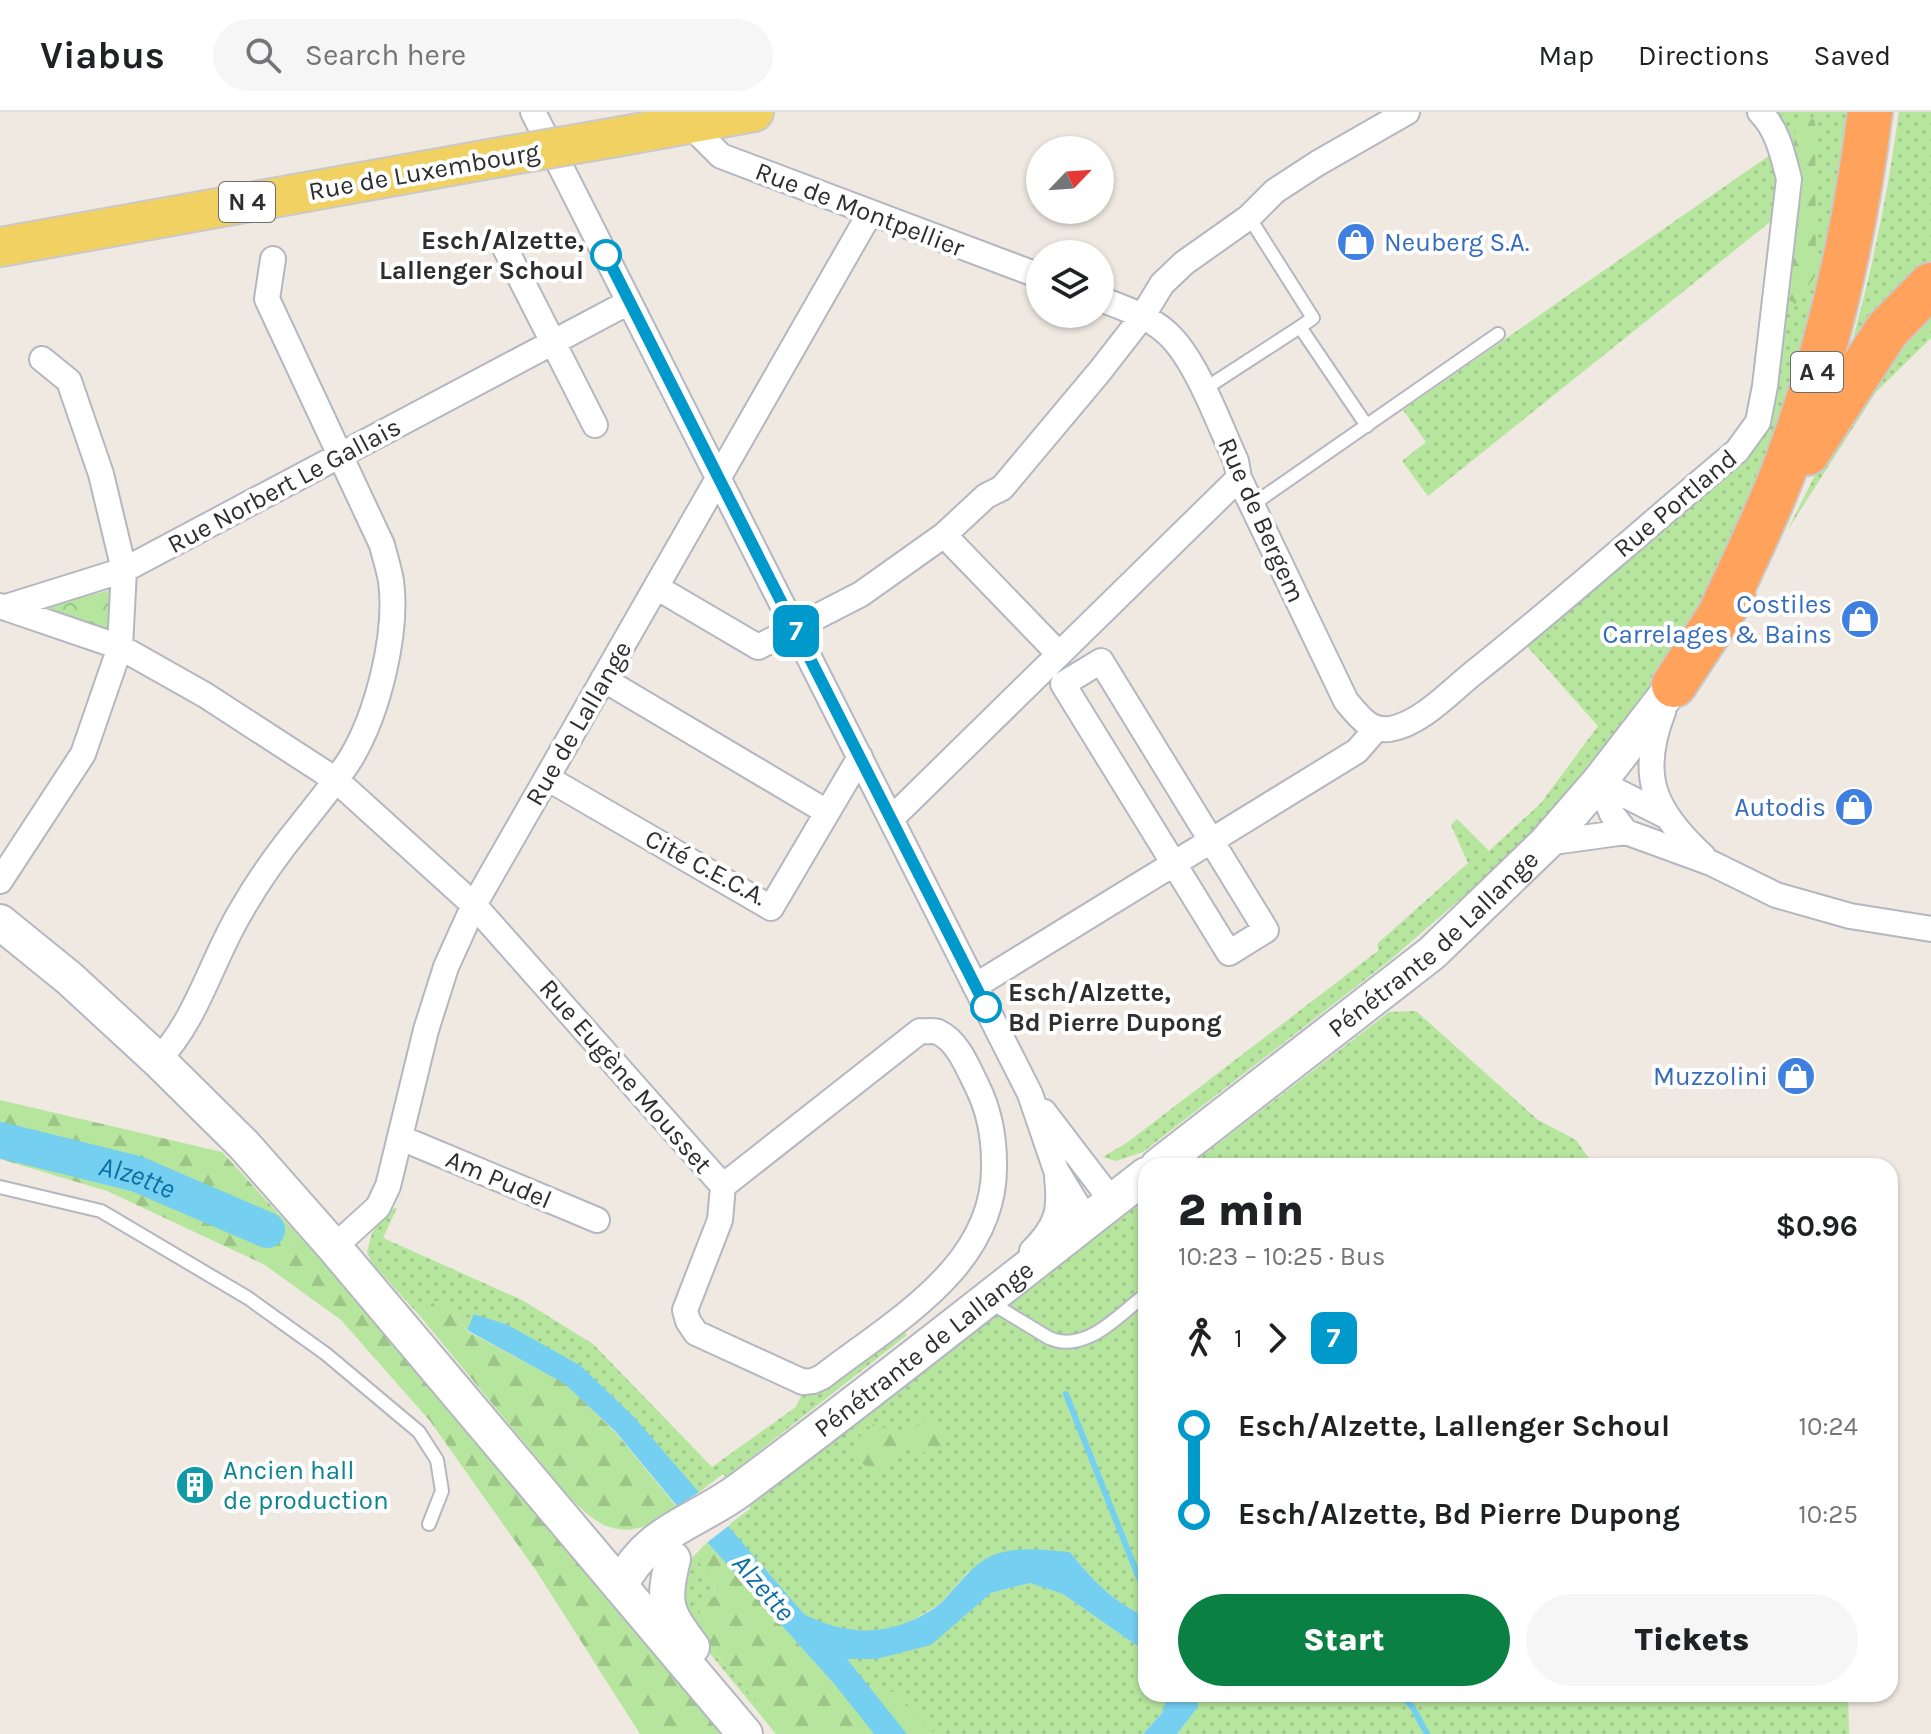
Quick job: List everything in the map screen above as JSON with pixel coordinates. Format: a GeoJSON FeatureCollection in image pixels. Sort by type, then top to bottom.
{"type":"FeatureCollection","features":[{"type":"Feature","properties":{"kind":"highway","name":"A 4"},"geometry":{"type":"LineString","coordinates":[[1718,619],[1787,465],[1823,354],[1860,185],[1870,112]]}},
{"type":"Feature","properties":{"kind":"highway","name":"A 4"},"geometry":{"type":"LineString","coordinates":[[1718,619],[1767,540],[1827,395],[1859,274],[1888,112]]}},
{"type":"Feature","properties":{"kind":"highway","name":"A 4"},"geometry":{"type":"LineString","coordinates":[[1803,459],[1887,330],[1931,285]]}},
{"type":"Feature","properties":{"kind":"highway"},"geometry":{"type":"LineString","coordinates":[[1674,685],[1718,619]]}},
{"type":"Feature","properties":{"kind":"main road","name":"Rue de Luxembourg"},"geometry":{"type":"LineString","coordinates":[[0,247],[616,123],[754,112]]}},
{"type":"Feature","properties":{"kind":"main road","name":"Rue de Luxembourg"},"geometry":{"type":"LineString","coordinates":[[0,225],[490,148]]}},
{"type":"Feature","properties":{"kind":"main road","name":"Pénétrante de Lallange"},"geometry":{"type":"LineString","coordinates":[[1168,1158],[1432,953],[1546,843],[1599,782],[1674,685]]}},
{"type":"Feature","properties":{"kind":"main road"},"geometry":{"type":"LineString","coordinates":[[0,922],[69,978],[244,1145],[334,1247],[745,1734]]}},
{"type":"Feature","properties":{"kind":"main road","name":"Pénétrante de Lallange"},"geometry":{"type":"LineString","coordinates":[[620,1586],[648,1576],[665,1549],[1138,1181]]}},
{"type":"Feature","properties":{"kind":"main road"},"geometry":{"type":"LineString","coordinates":[[577,1535],[665,1549],[671,1618],[707,1667],[745,1734]]}},
{"type":"Feature","properties":{"kind":"street"},"geometry":{"type":"LineString","coordinates":[[533,112],[1030,1094],[1099,1211]]}},
{"type":"Feature","properties":{"kind":"street"},"geometry":{"type":"LineString","coordinates":[[656,587],[758,647],[861,594],[944,535],[986,496],[1002,488],[1100,371],[1142,317],[1162,284],[1184,263],[1249,217],[1275,191],[1407,112]]}},
{"type":"Feature","properties":{"kind":"street","name":"Rue Portland"},"geometry":{"type":"LineString","coordinates":[[1377,728],[1391,729],[1415,719],[1519,637],[1749,438],[1758,422],[1765,386],[1789,179],[1781,148],[1767,119],[1760,112]]}},
{"type":"Feature","properties":{"kind":"street","name":"Rue de Montpellier"},"geometry":{"type":"LineString","coordinates":[[697,118],[721,156],[1026,271]]}},
{"type":"Feature","properties":{"kind":"street","name":"Rue de Lallange"},"geometry":{"type":"LineString","coordinates":[[334,1247],[378,1207],[388,1186],[426,1030],[442,980],[474,905],[870,213]]}},
{"type":"Feature","properties":{"kind":"street"},"geometry":{"type":"LineString","coordinates":[[503,244],[595,425]]}},
{"type":"Feature","properties":{"kind":"street"},"geometry":{"type":"LineString","coordinates":[[158,1060],[178,1040],[223,941],[256,885],[353,755],[382,674],[392,622],[391,582],[382,545],[267,299],[273,259]]}},
{"type":"Feature","properties":{"kind":"street","name":"Rue Norbert Le Gallais"},"geometry":{"type":"LineString","coordinates":[[3,606],[124,570],[629,302]]}},
{"type":"Feature","properties":{"kind":"street"},"geometry":{"type":"LineString","coordinates":[[1114,305],[1142,317]]}},
{"type":"Feature","properties":{"kind":"street","name":"Rue de Bergem"},"geometry":{"type":"LineString","coordinates":[[1142,317],[1167,332],[1185,354],[1236,461],[1239,478],[1346,701],[1363,721],[1377,728]]}},
{"type":"Feature","properties":{"kind":"street"},"geometry":{"type":"LineString","coordinates":[[0,881],[83,754],[120,647],[124,570],[101,474],[69,381],[42,359]]}},
{"type":"Feature","properties":{"kind":"street"},"geometry":{"type":"LineString","coordinates":[[891,819],[1239,478]]}},
{"type":"Feature","properties":{"kind":"street"},"geometry":{"type":"LineString","coordinates":[[944,535],[1059,654]]}},
{"type":"Feature","properties":{"kind":"street","name":"Rue Eugène Mousset"},"geometry":{"type":"LineString","coordinates":[[3,606],[120,647],[205,695],[336,780],[474,905],[723,1186],[720,1220],[685,1310],[696,1333],[803,1382],[822,1377],[935,1290],[961,1262],[984,1225],[995,1178],[994,1134],[979,1091],[957,1048],[937,1032],[920,1031],[723,1186]]}},
{"type":"Feature","properties":{"kind":"street"},"geometry":{"type":"LineString","coordinates":[[1101,661],[1212,842],[1266,930],[1229,953],[1063,684],[1101,661]]}},
{"type":"Feature","properties":{"kind":"street"},"geometry":{"type":"LineString","coordinates":[[603,679],[827,812]]}},
{"type":"Feature","properties":{"kind":"street"},"geometry":{"type":"LineString","coordinates":[[1674,685],[1653,740],[1649,763],[1653,785],[1666,816],[1711,863]]}},
{"type":"Feature","properties":{"kind":"street"},"geometry":{"type":"LineString","coordinates":[[975,986],[1357,751],[1377,728]]}},
{"type":"Feature","properties":{"kind":"street","name":"Cité C.E.C.A."},"geometry":{"type":"LineString","coordinates":[[547,778],[771,908],[860,757]]}},
{"type":"Feature","properties":{"kind":"street"},"geometry":{"type":"LineString","coordinates":[[1599,782],[1666,816]]}},
{"type":"Feature","properties":{"kind":"street"},"geometry":{"type":"LineString","coordinates":[[1599,782],[1612,814],[1626,832]]}},
{"type":"Feature","properties":{"kind":"street"},"geometry":{"type":"LineString","coordinates":[[1546,843],[1626,832],[1711,863],[1776,895],[1850,916],[1931,929]]}},
{"type":"Feature","properties":{"kind":"street"},"geometry":{"type":"LineString","coordinates":[[985,1300],[1041,1242],[1053,1225],[1060,1203],[1056,1170],[1030,1094]]}},
{"type":"Feature","properties":{"kind":"street","name":"Am Pudel"},"geometry":{"type":"LineString","coordinates":[[401,1138],[597,1220]]}},
{"type":"Feature","properties":{"kind":"street"},"geometry":{"type":"LineString","coordinates":[[1056,1170],[1099,1211]]}},
{"type":"Feature","properties":{"kind":"lane"},"geometry":{"type":"LineString","coordinates":[[1203,390],[1313,318],[1249,217]]}},
{"type":"Feature","properties":{"kind":"lane"},"geometry":{"type":"LineString","coordinates":[[1300,327],[1367,426]]}},
{"type":"Feature","properties":{"kind":"lane"},"geometry":{"type":"LineString","coordinates":[[1252,505],[1498,334]]}},
{"type":"Feature","properties":{"kind":"lane"},"geometry":{"type":"LineString","coordinates":[[0,1187],[101,1211],[248,1298],[326,1354],[419,1432],[437,1460],[442,1491],[429,1524]]}},
{"type":"Feature","properties":{"kind":"lane"},"geometry":{"type":"LineString","coordinates":[[985,1300],[1059,1343],[1073,1342],[1097,1332],[1138,1300]]}},
{"type":"Feature","properties":{"kind":"green space"},"geometry":{"type":"Polygon","coordinates":[[[1760,112],[1858,112],[1832,275],[1747,530],[1648,694],[1558,809],[1389,961],[1143,1152],[1116,1161],[1103,1157],[1128,1142],[1379,950],[1377,944],[1468,863],[1451,825],[1457,819],[1489,851],[1541,803],[1598,726],[1519,637],[1737,451],[1782,294],[1794,146],[1786,133],[1785,210],[1428,496],[1402,461],[1426,442],[1403,410],[1780,148],[1760,112]]]}},
{"type":"Feature","properties":{"kind":"green space"},"geometry":{"type":"Polygon","coordinates":[[[1899,112],[1931,112],[1931,268],[1851,345],[1879,229],[1899,112]]]}},
{"type":"Feature","properties":{"kind":"green space"},"geometry":{"type":"Polygon","coordinates":[[[1806,114],[1815,121],[1816,275],[1795,304],[1782,294],[1796,121],[1806,114]]]}},
{"type":"Feature","properties":{"kind":"green space"},"geometry":{"type":"Polygon","coordinates":[[[1931,300],[1931,338],[1876,392],[1787,531],[1851,403],[1931,300]]]}},
{"type":"Feature","properties":{"kind":"green space"},"geometry":{"type":"Polygon","coordinates":[[[114,589],[109,631],[41,608],[114,589]]]}},
{"type":"Feature","properties":{"kind":"green space"},"geometry":{"type":"Polygon","coordinates":[[[1416,1011],[1538,1120],[1576,1140],[1588,1158],[1199,1158],[1389,1012],[1416,1011]]]}},
{"type":"Feature","properties":{"kind":"green space"},"geometry":{"type":"Polygon","coordinates":[[[0,1100],[222,1152],[321,1260],[723,1734],[640,1734],[537,1572],[430,1421],[341,1320],[265,1265],[107,1191],[0,1159],[0,1100]]]}},
{"type":"Feature","properties":{"kind":"green space"},"geometry":{"type":"Polygon","coordinates":[[[1138,1205],[1138,1612],[1104,1589],[1070,1552],[969,1571],[939,1605],[904,1625],[862,1633],[828,1627],[804,1614],[727,1526],[750,1509],[749,1505],[1138,1205]]]}},
{"type":"Feature","properties":{"kind":"green space"},"geometry":{"type":"Polygon","coordinates":[[[397,1208],[383,1238],[522,1300],[593,1344],[712,1467],[796,1407],[803,1392],[814,1395],[902,1328],[907,1335],[726,1477],[723,1474],[698,1493],[634,1417],[581,1366],[475,1314],[467,1330],[448,1304],[435,1301],[419,1315],[372,1263],[367,1252],[372,1233],[388,1210],[397,1208]]]}},
{"type":"Feature","properties":{"kind":"green space"},"geometry":{"type":"Polygon","coordinates":[[[435,1301],[448,1304],[467,1331],[566,1384],[615,1432],[677,1507],[645,1526],[632,1529],[610,1527],[591,1517],[565,1492],[419,1315],[435,1301]]]}},
{"type":"Feature","properties":{"kind":"green space"},"geometry":{"type":"Polygon","coordinates":[[[926,1417],[948,1433],[942,1448],[927,1454],[904,1444],[877,1474],[855,1458],[859,1437],[874,1424],[905,1436],[926,1417]]]}},
{"type":"Feature","properties":{"kind":"green space"},"geometry":{"type":"Polygon","coordinates":[[[707,1542],[836,1686],[895,1692],[935,1734],[784,1734],[703,1638],[698,1600],[715,1597],[714,1581],[694,1556],[707,1542]]]}},
{"type":"Feature","properties":{"kind":"green space"},"geometry":{"type":"Polygon","coordinates":[[[694,1556],[714,1580],[715,1597],[703,1638],[784,1734],[776,1734],[690,1629],[680,1603],[682,1570],[694,1556]]]}},
{"type":"Feature","properties":{"kind":"green space"},"geometry":{"type":"Polygon","coordinates":[[[1030,1583],[1063,1594],[1138,1646],[1138,1702],[1166,1702],[1162,1713],[1143,1734],[907,1734],[846,1659],[876,1659],[961,1618],[991,1593],[1030,1583]]]}},
{"type":"Feature","properties":{"kind":"green space"},"geometry":{"type":"Polygon","coordinates":[[[1198,1702],[1848,1702],[1849,1734],[1177,1734],[1198,1707],[1198,1702]]]}},
{"type":"Feature","properties":{"kind":"water"},"geometry":{"type":"Polygon","coordinates":[[[474,1314],[508,1325],[581,1366],[634,1417],[804,1614],[818,1621],[862,1630],[906,1623],[937,1607],[973,1569],[996,1554],[1023,1549],[1070,1552],[1104,1589],[1138,1612],[1138,1646],[1063,1594],[1030,1583],[991,1593],[931,1645],[876,1659],[847,1659],[907,1734],[874,1734],[615,1431],[565,1384],[467,1330],[474,1314]]]}},
{"type":"Feature","properties":{"kind":"water"},"geometry":{"type":"Polygon","coordinates":[[[1165,1702],[1198,1702],[1198,1707],[1177,1734],[1143,1734],[1162,1713],[1165,1702]]]}},
{"type":"Feature","properties":{"kind":"pier"},"geometry":{"type":"Polygon","coordinates":[[[701,1491],[731,1524],[704,1545],[673,1509],[701,1491]]]}},
{"type":"Feature","properties":{"kind":"waterway","name":"Alzette"},"geometry":{"type":"LineString","coordinates":[[0,1140],[137,1174],[267,1230]]}},
{"type":"Feature","properties":{"kind":"waterway"},"geometry":{"type":"LineString","coordinates":[[1066,1394],[1138,1576]]}},
{"type":"Feature","properties":{"kind":"waterway"},"geometry":{"type":"LineString","coordinates":[[1408,1702],[1427,1734]]}},
{"type":"Feature","properties":{"kind":"bus line","name":"7"},"geometry":{"type":"LineString","coordinates":[[606,255],[986,1007]]}},
{"type":"Feature","properties":{"kind":"place","name":"Neuberg S.A."},"geometry":{"type":"Point","coordinates":[1356,242]}},
{"type":"Feature","properties":{"kind":"place","name":"Esch/Alzette, Lallenger Schoul"},"geometry":{"type":"Point","coordinates":[606,255]}},
{"type":"Feature","properties":{"kind":"place","name":"Costiles Carrelages & Bains"},"geometry":{"type":"Point","coordinates":[1860,619]}},
{"type":"Feature","properties":{"kind":"place","name":"Autodis"},"geometry":{"type":"Point","coordinates":[1854,807]}},
{"type":"Feature","properties":{"kind":"place","name":"Esch/Alzette, Bd Pierre Dupong"},"geometry":{"type":"Point","coordinates":[986,1007]}},
{"type":"Feature","properties":{"kind":"place","name":"Muzzolini"},"geometry":{"type":"Point","coordinates":[1796,1076]}},
{"type":"Feature","properties":{"kind":"place","name":"Ancien hall de production"},"geometry":{"type":"Point","coordinates":[195,1485]}}]}
